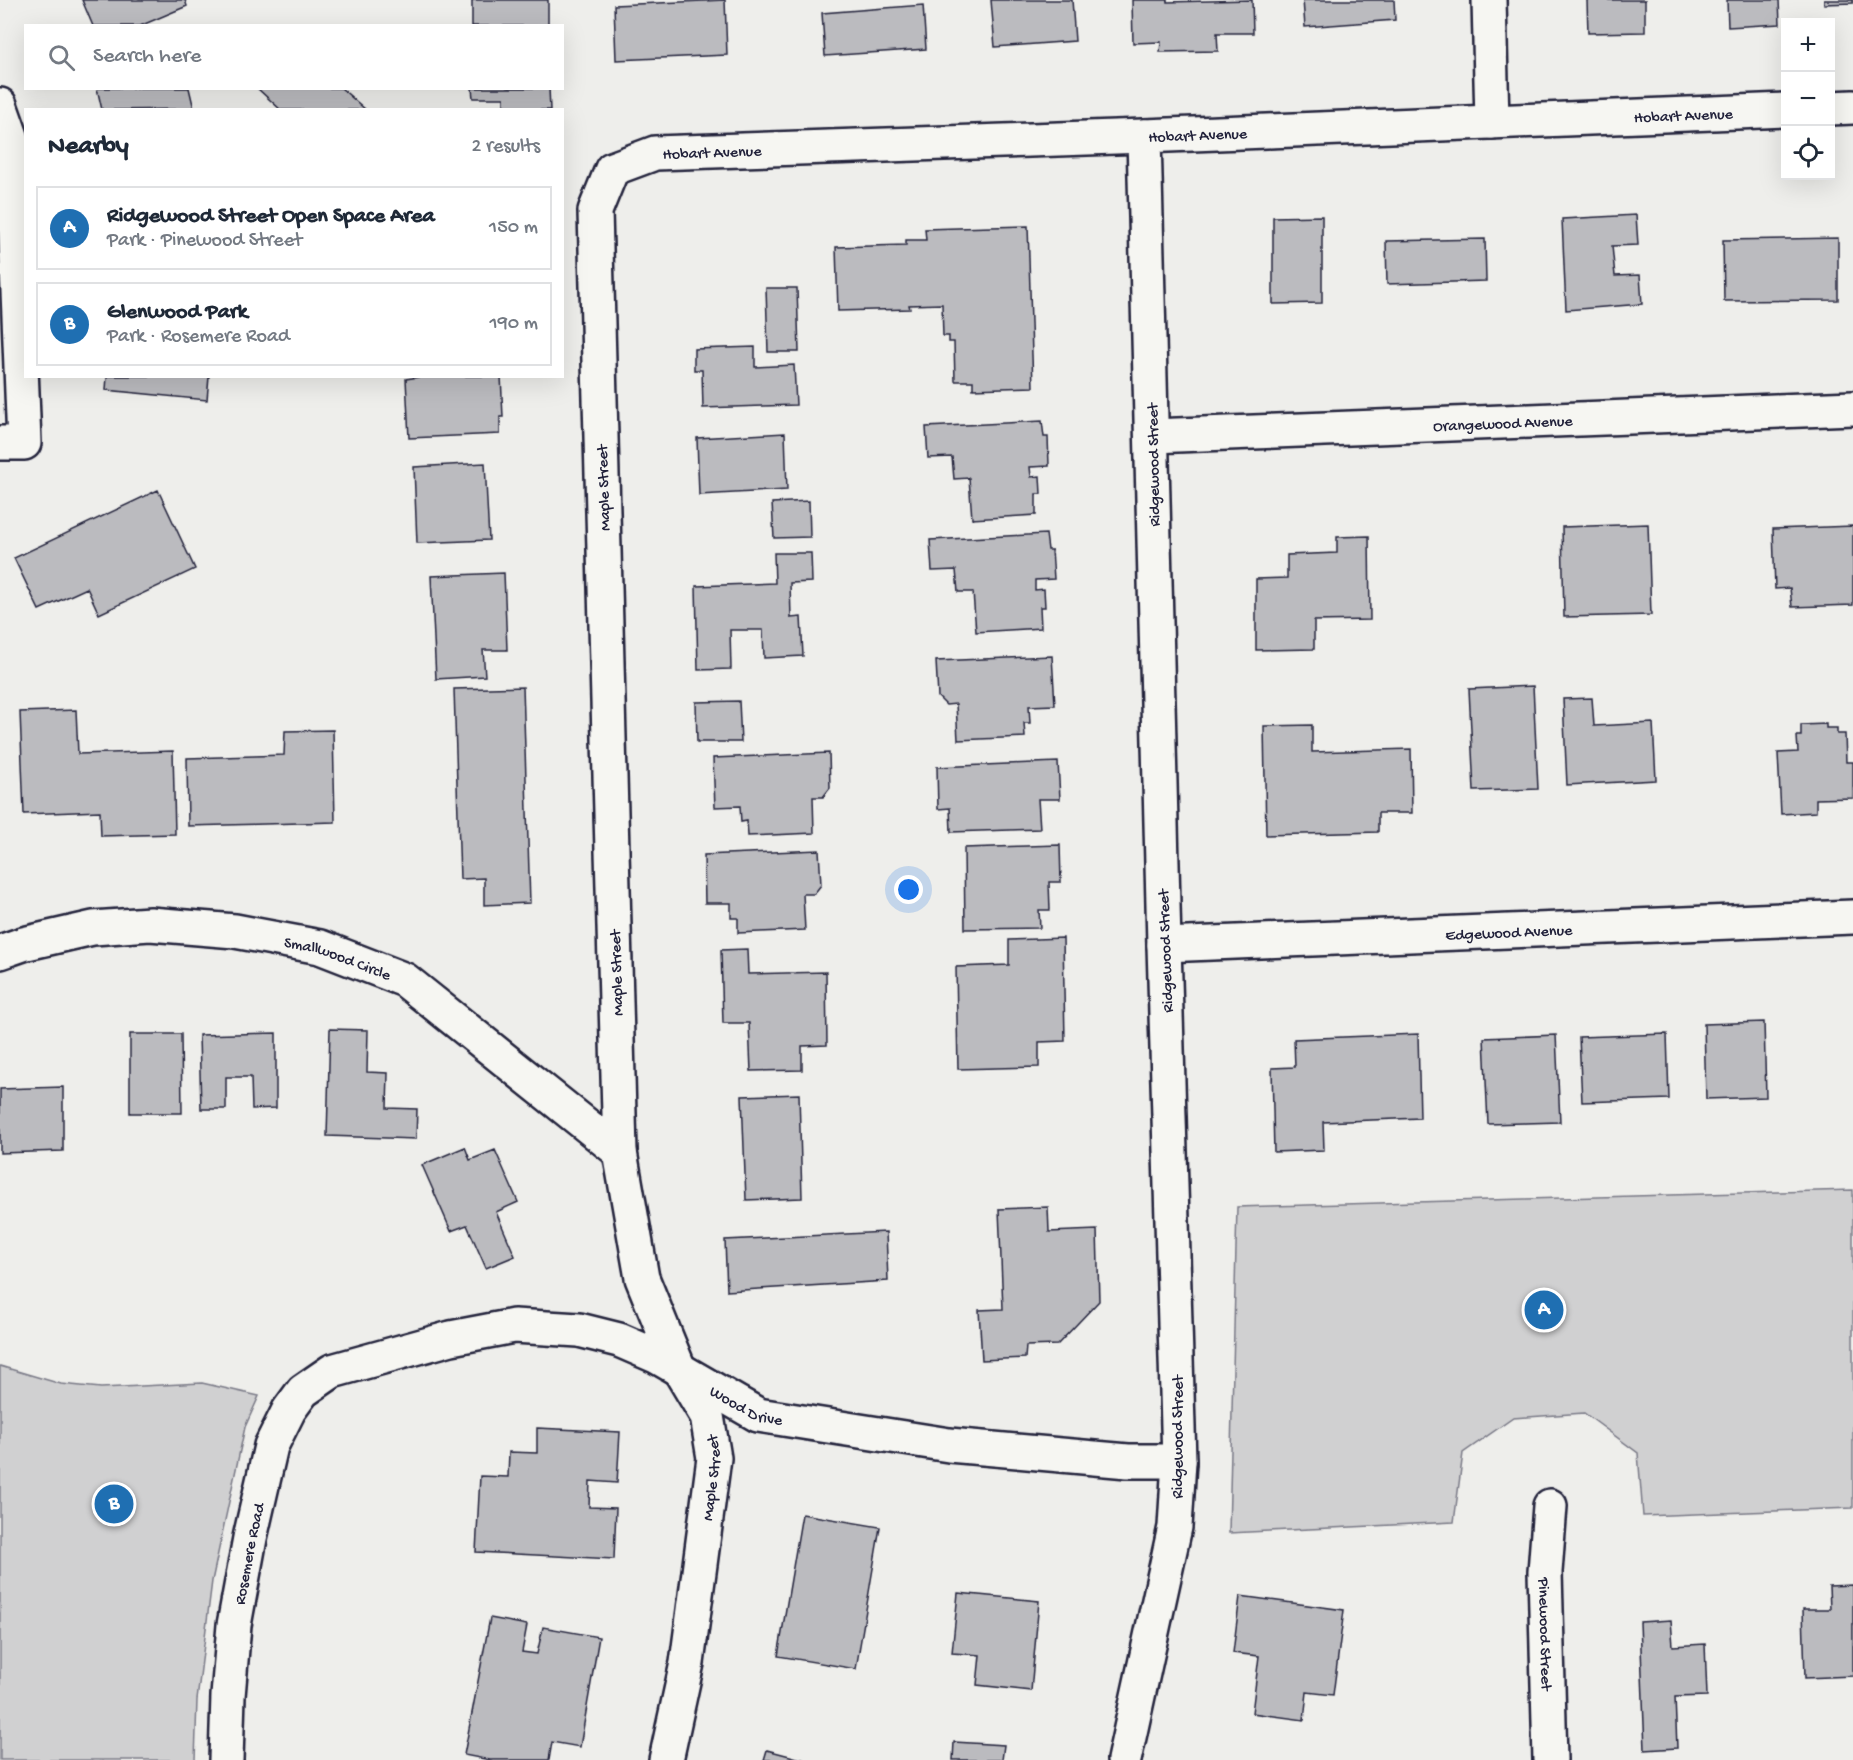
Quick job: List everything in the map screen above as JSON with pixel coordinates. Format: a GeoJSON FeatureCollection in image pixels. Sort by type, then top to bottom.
{"type":"FeatureCollection","features":[{"type":"Feature","properties":{"kind":"street"},"geometry":{"type":"LineString","coordinates":[[1489,0],[1492,122]]}},
{"type":"Feature","properties":{"kind":"street"},"geometry":{"type":"LineString","coordinates":[[0,105],[12,139],[24,442],[0,443]]}},
{"type":"Feature","properties":{"kind":"street"},"geometry":{"type":"LineString","coordinates":[[1835,108],[1853,107]]}},
{"type":"Feature","properties":{"kind":"street","name":"Hobart Avenue"},"geometry":{"type":"LineString","coordinates":[[612,169],[656,153],[1781,110]]}},
{"type":"Feature","properties":{"kind":"street","name":"Ridgewood Street"},"geometry":{"type":"LineString","coordinates":[[1124,1760],[1175,1527],[1179,1461],[1144,136]]}},
{"type":"Feature","properties":{"kind":"street","name":"Maple Street"},"geometry":{"type":"LineString","coordinates":[[612,169],[595,211],[620,1152],[642,1278],[679,1369],[707,1416],[714,1458],[687,1663],[666,1760]]}},
{"type":"Feature","properties":{"kind":"street","name":"Orangewood Avenue"},"geometry":{"type":"LineString","coordinates":[[1152,435],[1853,408]]}},
{"type":"Feature","properties":{"kind":"street","name":"Edgewood Avenue"},"geometry":{"type":"LineString","coordinates":[[1164,945],[1853,917]]}},
{"type":"Feature","properties":{"kind":"street","name":"Smallwood Circle"},"geometry":{"type":"LineString","coordinates":[[0,952],[23,944],[93,928],[150,924],[235,931],[320,947],[405,980],[620,1152]]}},
{"type":"Feature","properties":{"kind":"street","name":"Wood Drive"},"geometry":{"type":"LineString","coordinates":[[333,1371],[451,1338],[514,1326],[579,1330],[619,1340],[656,1356],[758,1415],[949,1445],[1128,1461],[1179,1461]]}},
{"type":"Feature","properties":{"kind":"street","name":"Rosemere Road"},"geometry":{"type":"LineString","coordinates":[[226,1760],[234,1625],[250,1538],[272,1446],[289,1410],[303,1391],[333,1371]]}},
{"type":"Feature","properties":{"kind":"street","name":"Pinewood Street"},"geometry":{"type":"LineString","coordinates":[[1550,1506],[1545,1572],[1551,1760]]}},
{"type":"Feature","properties":{"kind":"shaded area"},"geometry":{"type":"Polygon","coordinates":[[[1853,1190],[1853,1508],[1643,1516],[1638,1453],[1584,1413],[1513,1418],[1463,1453],[1454,1522],[1229,1533],[1237,1207],[1853,1190]]]}},
{"type":"Feature","properties":{"kind":"shaded area"},"geometry":{"type":"Polygon","coordinates":[[[0,1366],[61,1384],[101,1388],[202,1383],[259,1396],[245,1427],[212,1581],[197,1700],[195,1760],[0,1760],[0,1366]]]}},
{"type":"Feature","properties":{"kind":"building"},"geometry":{"type":"Polygon","coordinates":[[[82,0],[185,0],[187,6],[145,24],[92,24],[82,0]]]}},
{"type":"Feature","properties":{"kind":"building"},"geometry":{"type":"Polygon","coordinates":[[[472,0],[548,0],[548,24],[472,24],[472,0]]]}},
{"type":"Feature","properties":{"kind":"building"},"geometry":{"type":"Polygon","coordinates":[[[725,0],[727,55],[616,60],[614,5],[725,0]]]}},
{"type":"Feature","properties":{"kind":"building"},"geometry":{"type":"Polygon","coordinates":[[[991,0],[1072,0],[1075,41],[995,47],[991,0]]]}},
{"type":"Feature","properties":{"kind":"building"},"geometry":{"type":"Polygon","coordinates":[[[1132,0],[1167,0],[1167,2],[1252,0],[1253,33],[1217,33],[1218,51],[1160,52],[1161,42],[1133,43],[1132,0]]]}},
{"type":"Feature","properties":{"kind":"building"},"geometry":{"type":"Polygon","coordinates":[[[1303,0],[1394,0],[1395,20],[1305,27],[1303,0]]]}},
{"type":"Feature","properties":{"kind":"building"},"geometry":{"type":"Polygon","coordinates":[[[1587,0],[1645,0],[1645,32],[1588,33],[1587,0]]]}},
{"type":"Feature","properties":{"kind":"building"},"geometry":{"type":"Polygon","coordinates":[[[1727,0],[1779,0],[1780,24],[1728,27],[1727,0]]]}},
{"type":"Feature","properties":{"kind":"building"},"geometry":{"type":"Polygon","coordinates":[[[1824,0],[1853,0],[1853,3],[1824,4],[1824,0]]]}},
{"type":"Feature","properties":{"kind":"building"},"geometry":{"type":"Polygon","coordinates":[[[923,5],[926,49],[825,56],[822,13],[923,5]]]}},
{"type":"Feature","properties":{"kind":"building"},"geometry":{"type":"Polygon","coordinates":[[[97,90],[189,90],[194,108],[102,108],[97,90]]]}},
{"type":"Feature","properties":{"kind":"building"},"geometry":{"type":"Polygon","coordinates":[[[259,90],[343,90],[364,108],[279,108],[259,90]]]}},
{"type":"Feature","properties":{"kind":"building"},"geometry":{"type":"Polygon","coordinates":[[[472,90],[549,90],[550,108],[504,108],[504,98],[473,98],[472,90]]]}},
{"type":"Feature","properties":{"kind":"building"},"geometry":{"type":"Polygon","coordinates":[[[1636,215],[1638,245],[1612,246],[1615,276],[1640,275],[1642,304],[1566,310],[1562,219],[1636,215]]]}},
{"type":"Feature","properties":{"kind":"building"},"geometry":{"type":"Polygon","coordinates":[[[1322,216],[1322,303],[1273,304],[1273,217],[1322,216]]]}},
{"type":"Feature","properties":{"kind":"building"},"geometry":{"type":"Polygon","coordinates":[[[1028,226],[1033,387],[973,389],[973,381],[955,381],[954,342],[949,342],[949,336],[943,336],[942,304],[909,305],[910,309],[838,311],[836,247],[906,245],[906,240],[926,240],[925,229],[1028,226]]]}},
{"type":"Feature","properties":{"kind":"building"},"geometry":{"type":"Polygon","coordinates":[[[1838,238],[1838,300],[1724,301],[1723,240],[1838,238]]]}},
{"type":"Feature","properties":{"kind":"building"},"geometry":{"type":"Polygon","coordinates":[[[1485,239],[1486,281],[1387,284],[1386,241],[1485,239]]]}},
{"type":"Feature","properties":{"kind":"building"},"geometry":{"type":"Polygon","coordinates":[[[766,288],[797,288],[799,352],[768,352],[766,288]]]}},
{"type":"Feature","properties":{"kind":"building"},"geometry":{"type":"Polygon","coordinates":[[[755,347],[755,367],[794,365],[796,405],[703,408],[702,370],[694,370],[694,349],[755,347]]]}},
{"type":"Feature","properties":{"kind":"building"},"geometry":{"type":"Polygon","coordinates":[[[107,378],[209,378],[207,400],[106,390],[107,378]]]}},
{"type":"Feature","properties":{"kind":"building"},"geometry":{"type":"Polygon","coordinates":[[[501,378],[503,417],[500,417],[500,434],[409,438],[406,379],[501,378]]]}},
{"type":"Feature","properties":{"kind":"building"},"geometry":{"type":"Polygon","coordinates":[[[1042,421],[1044,437],[1048,437],[1049,466],[1030,467],[1031,477],[1040,476],[1041,494],[1036,494],[1036,515],[972,519],[969,478],[954,479],[952,457],[928,458],[926,427],[1042,421]]]}},
{"type":"Feature","properties":{"kind":"building"},"geometry":{"type":"Polygon","coordinates":[[[785,433],[787,490],[699,495],[697,438],[785,433]]]}},
{"type":"Feature","properties":{"kind":"building"},"geometry":{"type":"Polygon","coordinates":[[[485,463],[489,540],[417,543],[414,467],[485,463]]]}},
{"type":"Feature","properties":{"kind":"building"},"geometry":{"type":"Polygon","coordinates":[[[158,490],[195,569],[99,614],[87,588],[39,610],[14,558],[158,490]]]}},
{"type":"Feature","properties":{"kind":"building"},"geometry":{"type":"Polygon","coordinates":[[[809,501],[810,537],[774,538],[772,503],[809,501]]]}},
{"type":"Feature","properties":{"kind":"building"},"geometry":{"type":"Polygon","coordinates":[[[1648,524],[1651,615],[1564,617],[1562,527],[1648,524]]]}},
{"type":"Feature","properties":{"kind":"building"},"geometry":{"type":"Polygon","coordinates":[[[1853,526],[1853,605],[1792,607],[1790,588],[1775,589],[1773,529],[1853,526]]]}},
{"type":"Feature","properties":{"kind":"building"},"geometry":{"type":"Polygon","coordinates":[[[1046,534],[1048,550],[1052,550],[1054,579],[1035,580],[1035,590],[1044,589],[1045,607],[1040,607],[1041,628],[976,632],[973,592],[958,592],[956,570],[932,571],[930,540],[1046,534]]]}},
{"type":"Feature","properties":{"kind":"building"},"geometry":{"type":"Polygon","coordinates":[[[1369,536],[1370,620],[1314,621],[1314,649],[1256,650],[1256,579],[1287,578],[1287,555],[1337,553],[1337,537],[1369,536]]]}},
{"type":"Feature","properties":{"kind":"building"},"geometry":{"type":"Polygon","coordinates":[[[774,553],[811,553],[812,582],[790,583],[791,618],[801,617],[803,656],[764,658],[763,630],[730,630],[731,669],[698,670],[696,586],[775,583],[774,553]]]}},
{"type":"Feature","properties":{"kind":"building"},"geometry":{"type":"Polygon","coordinates":[[[504,573],[507,650],[483,650],[485,676],[436,679],[431,576],[504,573]]]}},
{"type":"Feature","properties":{"kind":"building"},"geometry":{"type":"Polygon","coordinates":[[[1052,656],[1055,705],[1029,706],[1030,723],[1024,723],[1025,737],[958,740],[956,704],[946,705],[938,697],[936,661],[1052,656]]]}},
{"type":"Feature","properties":{"kind":"building"},"geometry":{"type":"Polygon","coordinates":[[[1533,686],[1538,789],[1474,791],[1469,689],[1533,686]]]}},
{"type":"Feature","properties":{"kind":"building"},"geometry":{"type":"Polygon","coordinates":[[[523,687],[530,903],[484,905],[484,878],[460,879],[454,689],[523,687]]]}},
{"type":"Feature","properties":{"kind":"building"},"geometry":{"type":"Polygon","coordinates":[[[1592,698],[1594,726],[1653,723],[1656,780],[1567,785],[1563,699],[1592,698]]]}},
{"type":"Feature","properties":{"kind":"building"},"geometry":{"type":"Polygon","coordinates":[[[739,701],[741,742],[697,742],[696,702],[739,701]]]}},
{"type":"Feature","properties":{"kind":"building"},"geometry":{"type":"Polygon","coordinates":[[[76,710],[78,754],[173,751],[175,834],[101,836],[100,811],[24,814],[20,712],[76,710]]]}},
{"type":"Feature","properties":{"kind":"building"},"geometry":{"type":"Polygon","coordinates":[[[1826,724],[1826,728],[1837,728],[1837,734],[1845,734],[1846,762],[1853,762],[1853,798],[1816,799],[1816,812],[1781,814],[1778,753],[1798,752],[1797,736],[1801,736],[1801,725],[1826,724]]]}},
{"type":"Feature","properties":{"kind":"building"},"geometry":{"type":"Polygon","coordinates":[[[1312,725],[1312,752],[1411,749],[1412,813],[1378,813],[1378,832],[1266,835],[1264,726],[1312,725]]]}},
{"type":"Feature","properties":{"kind":"building"},"geometry":{"type":"Polygon","coordinates":[[[333,730],[335,822],[188,826],[187,758],[284,755],[285,731],[333,730]]]}},
{"type":"Feature","properties":{"kind":"building"},"geometry":{"type":"Polygon","coordinates":[[[829,753],[830,788],[823,797],[813,797],[814,833],[748,836],[747,821],[741,822],[740,806],[715,807],[713,758],[829,753]]]}},
{"type":"Feature","properties":{"kind":"building"},"geometry":{"type":"Polygon","coordinates":[[[1058,762],[1060,799],[1038,799],[1040,829],[951,832],[950,808],[938,809],[937,767],[1058,762]]]}},
{"type":"Feature","properties":{"kind":"building"},"geometry":{"type":"Polygon","coordinates":[[[1060,845],[1061,882],[1049,882],[1050,910],[1039,910],[1040,928],[965,929],[964,848],[1060,845]]]}},
{"type":"Feature","properties":{"kind":"building"},"geometry":{"type":"Polygon","coordinates":[[[819,850],[821,885],[814,894],[803,894],[805,930],[738,933],[738,918],[731,918],[731,903],[705,903],[704,855],[819,850]]]}},
{"type":"Feature","properties":{"kind":"building"},"geometry":{"type":"Polygon","coordinates":[[[1063,938],[1065,1041],[1039,1042],[1039,1067],[958,1069],[956,967],[1009,965],[1009,940],[1063,938]]]}},
{"type":"Feature","properties":{"kind":"building"},"geometry":{"type":"Polygon","coordinates":[[[747,949],[748,974],[826,972],[827,1045],[802,1046],[802,1070],[751,1071],[749,1023],[723,1023],[721,950],[747,949]]]}},
{"type":"Feature","properties":{"kind":"building"},"geometry":{"type":"Polygon","coordinates":[[[1764,1022],[1766,1097],[1706,1099],[1704,1024],[1764,1022]]]}},
{"type":"Feature","properties":{"kind":"building"},"geometry":{"type":"Polygon","coordinates":[[[330,1029],[368,1030],[367,1072],[388,1073],[387,1108],[417,1109],[416,1139],[327,1136],[330,1029]]]}},
{"type":"Feature","properties":{"kind":"building"},"geometry":{"type":"Polygon","coordinates":[[[276,1033],[276,1108],[252,1109],[251,1077],[226,1077],[226,1109],[201,1109],[199,1035],[276,1033]]]}},
{"type":"Feature","properties":{"kind":"building"},"geometry":{"type":"Polygon","coordinates":[[[130,1034],[181,1034],[182,1113],[130,1113],[130,1034]]]}},
{"type":"Feature","properties":{"kind":"building"},"geometry":{"type":"Polygon","coordinates":[[[1418,1034],[1420,1118],[1323,1122],[1324,1150],[1274,1152],[1272,1068],[1295,1067],[1294,1039],[1418,1034]]]}},
{"type":"Feature","properties":{"kind":"building"},"geometry":{"type":"Polygon","coordinates":[[[1667,1034],[1669,1099],[1582,1102],[1579,1037],[1667,1034]]]}},
{"type":"Feature","properties":{"kind":"building"},"geometry":{"type":"Polygon","coordinates":[[[1556,1035],[1560,1122],[1488,1124],[1484,1038],[1556,1035]]]}},
{"type":"Feature","properties":{"kind":"building"},"geometry":{"type":"Polygon","coordinates":[[[63,1087],[63,1151],[0,1153],[0,1089],[63,1087]]]}},
{"type":"Feature","properties":{"kind":"building"},"geometry":{"type":"Polygon","coordinates":[[[799,1094],[802,1198],[746,1200],[742,1096],[799,1094]]]}},
{"type":"Feature","properties":{"kind":"building"},"geometry":{"type":"Polygon","coordinates":[[[465,1147],[470,1160],[495,1150],[518,1202],[496,1212],[515,1256],[486,1268],[467,1225],[451,1231],[422,1165],[465,1147]]]}},
{"type":"Feature","properties":{"kind":"building"},"geometry":{"type":"Polygon","coordinates":[[[1048,1207],[1049,1232],[1097,1230],[1099,1301],[1057,1345],[1026,1346],[1025,1358],[982,1360],[979,1310],[1003,1309],[999,1209],[1048,1207]]]}},
{"type":"Feature","properties":{"kind":"building"},"geometry":{"type":"Polygon","coordinates":[[[886,1232],[888,1281],[727,1291],[725,1240],[886,1232]]]}},
{"type":"Feature","properties":{"kind":"building"},"geometry":{"type":"Polygon","coordinates":[[[537,1428],[620,1432],[617,1483],[590,1481],[589,1507],[616,1508],[614,1559],[476,1552],[480,1476],[508,1477],[509,1452],[537,1453],[537,1428]]]}},
{"type":"Feature","properties":{"kind":"building"},"geometry":{"type":"Polygon","coordinates":[[[802,1514],[880,1527],[856,1669],[778,1656],[802,1514]]]}},
{"type":"Feature","properties":{"kind":"building"},"geometry":{"type":"Polygon","coordinates":[[[1853,1585],[1853,1676],[1805,1678],[1803,1609],[1830,1609],[1829,1586],[1853,1585]]]}},
{"type":"Feature","properties":{"kind":"building"},"geometry":{"type":"Polygon","coordinates":[[[958,1593],[1039,1601],[1031,1691],[977,1685],[980,1655],[952,1653],[958,1593]]]}},
{"type":"Feature","properties":{"kind":"building"},"geometry":{"type":"Polygon","coordinates":[[[1240,1596],[1344,1610],[1333,1695],[1307,1692],[1304,1720],[1252,1713],[1259,1656],[1233,1653],[1240,1596]]]}},
{"type":"Feature","properties":{"kind":"building"},"geometry":{"type":"Polygon","coordinates":[[[490,1618],[527,1625],[522,1652],[537,1654],[543,1627],[599,1637],[580,1747],[552,1742],[549,1760],[490,1760],[464,1755],[490,1618]]]}},
{"type":"Feature","properties":{"kind":"building"},"geometry":{"type":"Polygon","coordinates":[[[1671,1620],[1673,1646],[1705,1644],[1707,1696],[1675,1697],[1677,1748],[1645,1750],[1640,1622],[1671,1620]]]}},
{"type":"Feature","properties":{"kind":"building"},"geometry":{"type":"Polygon","coordinates":[[[954,1742],[1004,1745],[1002,1760],[953,1760],[954,1742]]]}},
{"type":"Feature","properties":{"kind":"building"},"geometry":{"type":"Polygon","coordinates":[[[767,1750],[805,1760],[764,1760],[767,1750]]]}},
{"type":"Feature","properties":{"kind":"place","name":"Ridgewood Street Open Space Area"},"geometry":{"type":"Point","coordinates":[1544,1310]}},
{"type":"Feature","properties":{"kind":"place","name":"Glenwood Park"},"geometry":{"type":"Point","coordinates":[114,1504]}}]}
